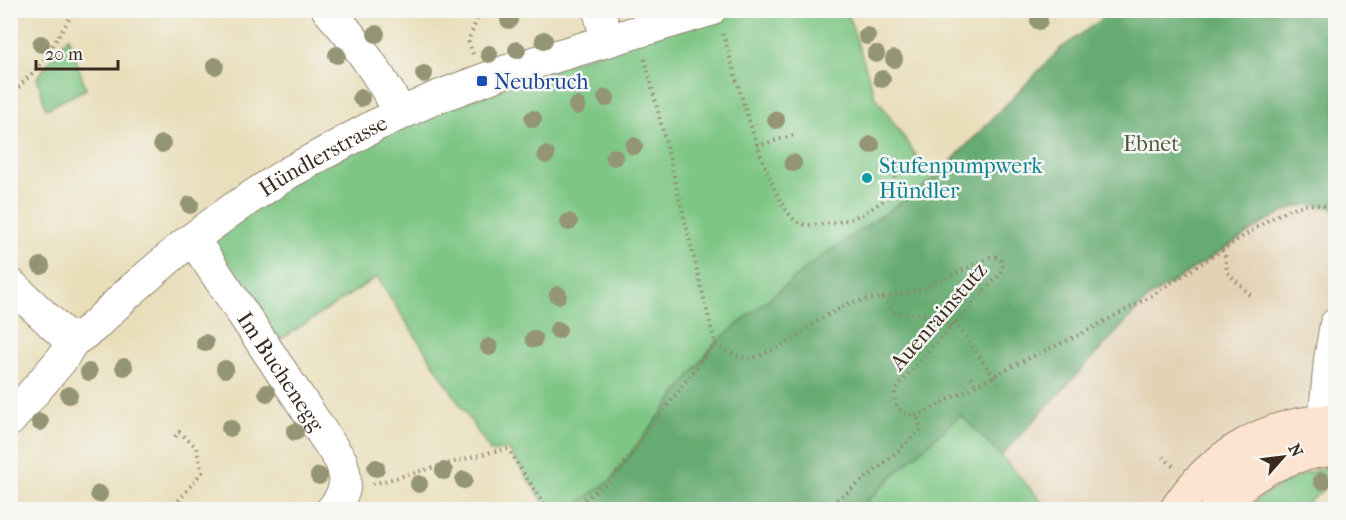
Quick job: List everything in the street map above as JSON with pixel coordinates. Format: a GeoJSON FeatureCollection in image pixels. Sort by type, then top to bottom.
{"type":"FeatureCollection","features":[{"type":"Feature","properties":{"kind":"main road"},"geometry":{"type":"LineString","coordinates":[[1176,510],[1206,473],[1223,458],[1263,435],[1284,428],[1329,435]]}},
{"type":"Feature","properties":{"kind":"main road"},"geometry":{"type":"LineString","coordinates":[[1216,510],[1241,484],[1276,463],[1294,457],[1329,435]]}},
{"type":"Feature","properties":{"kind":"street"},"geometry":{"type":"LineString","coordinates":[[328,10],[363,51],[401,114]]}},
{"type":"Feature","properties":{"kind":"street"},"geometry":{"type":"LineString","coordinates":[[598,10],[607,41]]}},
{"type":"Feature","properties":{"kind":"street","name":"Hündlerstrasse"},"geometry":{"type":"LineString","coordinates":[[10,420],[62,359],[72,342],[92,328],[193,238],[288,173],[374,126],[435,98],[490,78],[607,41],[716,21]]}},
{"type":"Feature","properties":{"kind":"street","name":"Im Buchenegg"},"geometry":{"type":"LineString","coordinates":[[193,238],[341,461],[345,476],[338,501]]}},
{"type":"Feature","properties":{"kind":"street"},"geometry":{"type":"LineString","coordinates":[[10,284],[72,342]]}},
{"type":"Feature","properties":{"kind":"street"},"geometry":{"type":"LineString","coordinates":[[1329,435],[1335,324]]}},
{"type":"Feature","properties":{"kind":"path"},"geometry":{"type":"LineString","coordinates":[[10,96],[40,65],[75,10]]}},
{"type":"Feature","properties":{"kind":"path"},"geometry":{"type":"LineString","coordinates":[[474,56],[468,40],[481,10]]}},
{"type":"Feature","properties":{"kind":"path"},"geometry":{"type":"LineString","coordinates":[[716,21],[757,146],[771,182],[791,217],[799,223],[836,224],[850,220],[874,207],[902,186],[882,160]]}},
{"type":"Feature","properties":{"kind":"path"},"geometry":{"type":"LineString","coordinates":[[570,510],[611,480],[716,343],[645,58]]}},
{"type":"Feature","properties":{"kind":"path"},"geometry":{"type":"LineString","coordinates":[[757,146],[794,135]]}},
{"type":"Feature","properties":{"kind":"path"},"geometry":{"type":"LineString","coordinates":[[822,510],[880,467],[921,429],[917,416],[1148,298],[1276,215],[1294,207],[1312,204],[1335,208]]}},
{"type":"Feature","properties":{"kind":"path"},"geometry":{"type":"LineString","coordinates":[[1222,250],[1225,255],[1227,272],[1251,296]]}},
{"type":"Feature","properties":{"kind":"path","name":"Auenrainstutz"},"geometry":{"type":"LineString","coordinates":[[716,343],[721,348],[741,357],[759,356],[794,339],[818,320],[857,301],[923,289],[996,256],[1003,267],[1000,273],[909,371],[895,392],[895,401],[900,411],[910,416],[917,416]]}},
{"type":"Feature","properties":{"kind":"path"},"geometry":{"type":"LineString","coordinates":[[882,298],[896,313],[938,315],[950,327]]}},
{"type":"Feature","properties":{"kind":"path"},"geometry":{"type":"LineString","coordinates":[[955,322],[994,377]]}},
{"type":"Feature","properties":{"kind":"path"},"geometry":{"type":"LineString","coordinates":[[971,377],[976,386]]}},
{"type":"Feature","properties":{"kind":"path"},"geometry":{"type":"LineString","coordinates":[[171,510],[202,472],[196,447],[179,432],[175,437]]}},
{"type":"Feature","properties":{"kind":"path"},"geometry":{"type":"LineString","coordinates":[[338,501],[491,452],[508,449],[548,510]]}},
{"type":"Feature","properties":{"kind":"path"},"geometry":{"type":"LineString","coordinates":[[1163,457],[1168,462]]}},
{"type":"Feature","properties":{"kind":"shaded area"},"geometry":{"type":"Polygon","coordinates":[[[1308,204],[1335,209],[1336,324],[1324,421],[1176,509],[1048,509],[1001,456],[1148,298],[1276,215],[1308,204]]]}},
{"type":"Feature","properties":{"kind":"green space","name":"Ebnet"},"geometry":{"type":"Polygon","coordinates":[[[1115,10],[1335,11],[1335,209],[1316,205],[1292,208],[1267,221],[1148,298],[1001,456],[961,415],[859,509],[570,509],[611,480],[715,343],[814,262],[933,180],[1061,48],[1115,10]]]}},
{"type":"Feature","properties":{"kind":"green space"},"geometry":{"type":"Polygon","coordinates":[[[710,11],[847,11],[875,96],[933,180],[814,262],[716,343],[611,480],[570,509],[548,509],[508,449],[491,452],[377,277],[266,349],[193,239],[316,157],[710,11]]]}},
{"type":"Feature","properties":{"kind":"green space"},"geometry":{"type":"Polygon","coordinates":[[[68,37],[86,89],[46,109],[37,78],[68,37]]]}},
{"type":"Feature","properties":{"kind":"green space"},"geometry":{"type":"Polygon","coordinates":[[[961,415],[1048,509],[859,510],[898,471],[961,415]]]}},
{"type":"Feature","properties":{"kind":"green space"},"geometry":{"type":"Polygon","coordinates":[[[1335,466],[1335,480],[1300,509],[1245,509],[1287,481],[1322,468],[1335,466]]]}},
{"type":"Feature","properties":{"kind":"place","name":"Neubruch"},"geometry":{"type":"Point","coordinates":[482,81]}},
{"type":"Feature","properties":{"kind":"place","name":"Stufenpumpwerk Hündler"},"geometry":{"type":"Point","coordinates":[867,178]}}]}
